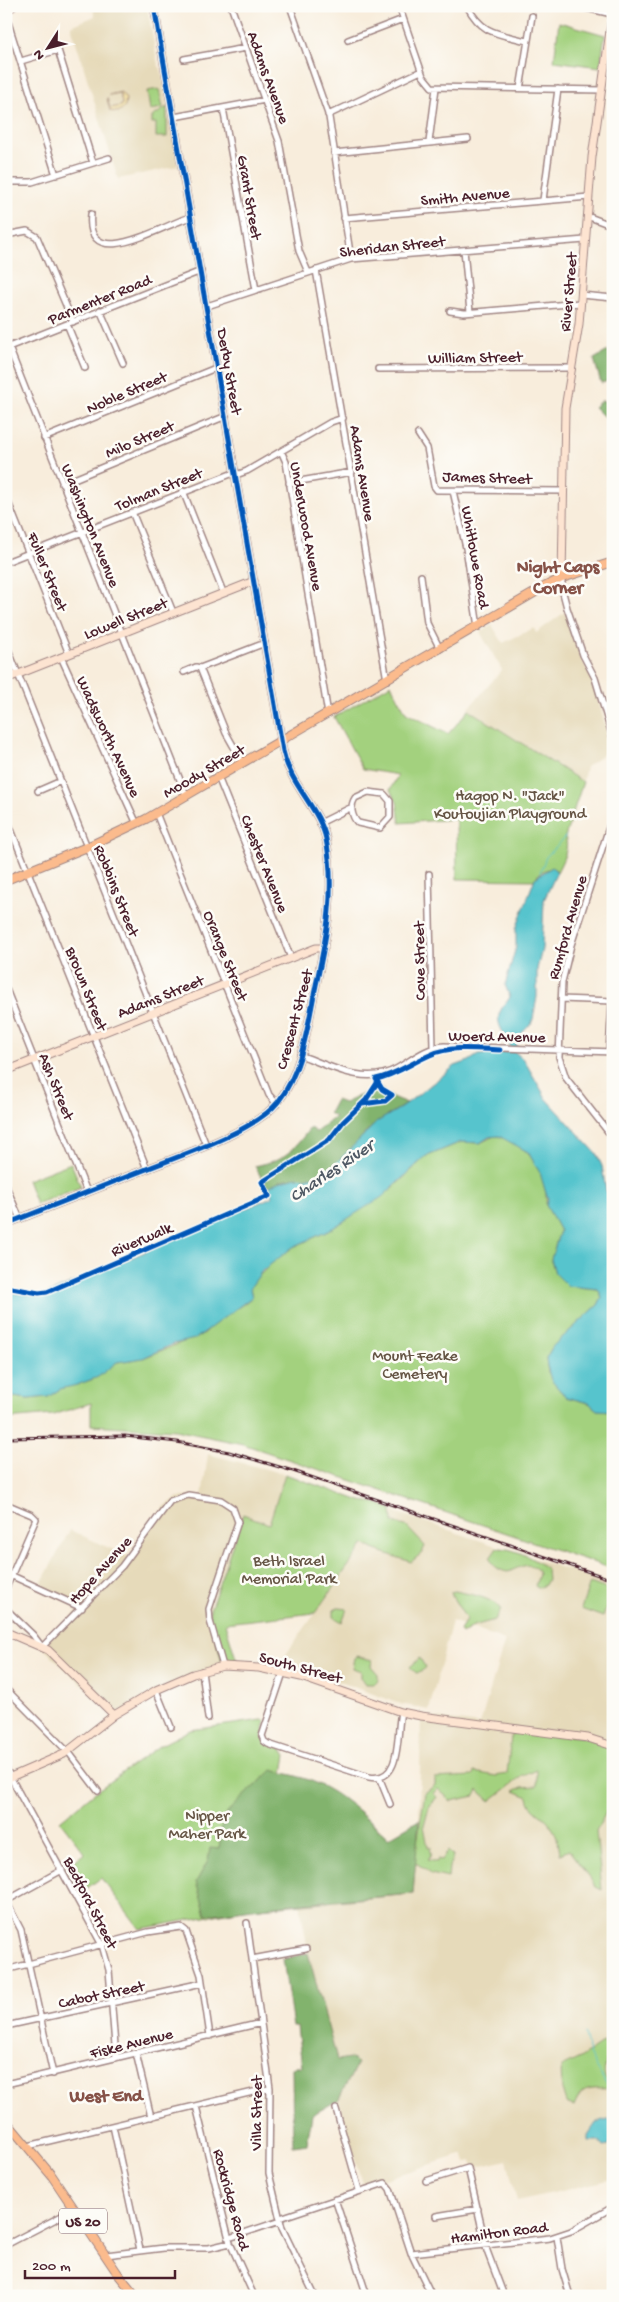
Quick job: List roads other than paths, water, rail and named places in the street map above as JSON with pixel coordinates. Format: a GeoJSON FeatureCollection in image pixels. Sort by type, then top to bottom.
{"type":"FeatureCollection","features":[{"type":"Feature","properties":{"kind":"main road","name":"Moody Street"},"geometry":{"type":"LineString","coordinates":[[6,880],[137,824],[562,578],[613,562]]}},
{"type":"Feature","properties":{"kind":"main road","name":"US 20"},"geometry":{"type":"LineString","coordinates":[[6,2121],[28,2146],[75,2209],[136,2296]]}},
{"type":"Feature","properties":{"kind":"street"},"geometry":{"type":"LineString","coordinates":[[6,11],[14,6]]}},
{"type":"Feature","properties":{"kind":"street","name":"Derby Street"},"geometry":{"type":"LineString","coordinates":[[154,6],[218,367],[281,741]]}},
{"type":"Feature","properties":{"kind":"street","name":"Adams Avenue"},"geometry":{"type":"LineString","coordinates":[[231,6],[281,148],[299,251],[308,272]]}},
{"type":"Feature","properties":{"kind":"street"},"geometry":{"type":"LineString","coordinates":[[290,6],[328,114],[351,259]]}},
{"type":"Feature","properties":{"kind":"street"},"geometry":{"type":"LineString","coordinates":[[399,6],[421,71],[427,83],[436,88],[602,90]]}},
{"type":"Feature","properties":{"kind":"street"},"geometry":{"type":"LineString","coordinates":[[468,6],[476,22],[484,29],[527,41]]}},
{"type":"Feature","properties":{"kind":"street"},"geometry":{"type":"LineString","coordinates":[[576,6],[612,14]]}},
{"type":"Feature","properties":{"kind":"street","name":"River Street"},"geometry":{"type":"LineString","coordinates":[[562,578],[564,411],[581,299],[589,197],[602,90],[611,41],[613,10]]}},
{"type":"Feature","properties":{"kind":"street"},"geometry":{"type":"LineString","coordinates":[[6,16],[56,175]]}},
{"type":"Feature","properties":{"kind":"street"},"geometry":{"type":"LineString","coordinates":[[520,89],[532,16]]}},
{"type":"Feature","properties":{"kind":"street"},"geometry":{"type":"LineString","coordinates":[[348,40],[403,19]]}},
{"type":"Feature","properties":{"kind":"street"},"geometry":{"type":"LineString","coordinates":[[184,59],[246,48]]}},
{"type":"Feature","properties":{"kind":"street"},"geometry":{"type":"LineString","coordinates":[[21,61],[58,50],[93,163]]}},
{"type":"Feature","properties":{"kind":"street"},"geometry":{"type":"LineString","coordinates":[[328,114],[421,71]]}},
{"type":"Feature","properties":{"kind":"street"},"geometry":{"type":"LineString","coordinates":[[430,142],[436,88]]}},
{"type":"Feature","properties":{"kind":"street"},"geometry":{"type":"LineString","coordinates":[[543,200],[558,89]]}},
{"type":"Feature","properties":{"kind":"street"},"geometry":{"type":"LineString","coordinates":[[174,117],[265,100]]}},
{"type":"Feature","properties":{"kind":"street","name":"Grant Street"},"geometry":{"type":"LineString","coordinates":[[223,108],[256,290]]}},
{"type":"Feature","properties":{"kind":"street"},"geometry":{"type":"LineString","coordinates":[[334,153],[468,139]]}},
{"type":"Feature","properties":{"kind":"street"},"geometry":{"type":"LineString","coordinates":[[6,173],[7,182],[30,182],[109,158]]}},
{"type":"Feature","properties":{"kind":"street","name":"Smith Avenue"},"geometry":{"type":"LineString","coordinates":[[344,218],[589,197]]}},
{"type":"Feature","properties":{"kind":"street"},"geometry":{"type":"LineString","coordinates":[[91,214],[90,227],[95,237],[102,242],[113,244],[132,240],[192,217]]}},
{"type":"Feature","properties":{"kind":"street"},"geometry":{"type":"LineString","coordinates":[[587,216],[611,225],[613,217]]}},
{"type":"Feature","properties":{"kind":"street"},"geometry":{"type":"LineString","coordinates":[[6,235],[27,230],[37,237],[73,322]]}},
{"type":"Feature","properties":{"kind":"street","name":"Sheridan Street"},"geometry":{"type":"LineString","coordinates":[[207,306],[351,259],[585,240]]}},
{"type":"Feature","properties":{"kind":"street"},"geometry":{"type":"LineString","coordinates":[[464,250],[470,312]]}},
{"type":"Feature","properties":{"kind":"street","name":"Parmenter Road"},"geometry":{"type":"LineString","coordinates":[[8,348],[201,270]]}},
{"type":"Feature","properties":{"kind":"street","name":"Adams Avenue"},"geometry":{"type":"LineString","coordinates":[[316,270],[387,680]]}},
{"type":"Feature","properties":{"kind":"street"},"geometry":{"type":"LineString","coordinates":[[450,311],[470,312],[581,299],[613,298]]}},
{"type":"Feature","properties":{"kind":"street"},"geometry":{"type":"LineString","coordinates":[[100,310],[123,363]]}},
{"type":"Feature","properties":{"kind":"street"},"geometry":{"type":"LineString","coordinates":[[67,324],[85,368]]}},
{"type":"Feature","properties":{"kind":"street","name":"Washington Avenue"},"geometry":{"type":"LineString","coordinates":[[6,340],[186,795]]}},
{"type":"Feature","properties":{"kind":"street","name":"Noble Street"},"geometry":{"type":"LineString","coordinates":[[44,438],[218,367]]}},
{"type":"Feature","properties":{"kind":"street","name":"William Street"},"geometry":{"type":"LineString","coordinates":[[378,369],[571,368]]}},
{"type":"Feature","properties":{"kind":"street","name":"Milo Street"},"geometry":{"type":"LineString","coordinates":[[62,484],[226,416]]}},
{"type":"Feature","properties":{"kind":"street","name":"Tolman Street"},"geometry":{"type":"LineString","coordinates":[[6,562],[182,491],[247,471],[331,422],[343,418]]}},
{"type":"Feature","properties":{"kind":"street","name":"James Street"},"geometry":{"type":"LineString","coordinates":[[418,434],[427,448],[434,487],[438,490],[564,491]]}},
{"type":"Feature","properties":{"kind":"street","name":"Underwood Avenue"},"geometry":{"type":"LineString","coordinates":[[281,451],[289,483],[328,714]]}},
{"type":"Feature","properties":{"kind":"street"},"geometry":{"type":"LineString","coordinates":[[289,483],[352,472]]}},
{"type":"Feature","properties":{"kind":"street"},"geometry":{"type":"LineString","coordinates":[[182,491],[223,592]]}},
{"type":"Feature","properties":{"kind":"street","name":"Whitlowe Road"},"geometry":{"type":"LineString","coordinates":[[453,491],[465,544],[475,618],[478,627]]}},
{"type":"Feature","properties":{"kind":"street","name":"Fuller Street"},"geometry":{"type":"LineString","coordinates":[[6,497],[29,553],[65,656]]}},
{"type":"Feature","properties":{"kind":"street"},"geometry":{"type":"LineString","coordinates":[[132,512],[172,612]]}},
{"type":"Feature","properties":{"kind":"street"},"geometry":{"type":"LineString","coordinates":[[422,576],[428,626],[440,649]]}},
{"type":"Feature","properties":{"kind":"street"},"geometry":{"type":"LineString","coordinates":[[562,578],[562,589],[567,608],[585,658],[595,678],[613,738]]}},
{"type":"Feature","properties":{"kind":"street","name":"Lowell Street"},"geometry":{"type":"LineString","coordinates":[[6,679],[254,581]]}},
{"type":"Feature","properties":{"kind":"street"},"geometry":{"type":"LineString","coordinates":[[184,672],[196,667],[200,668],[264,643]]}},
{"type":"Feature","properties":{"kind":"street","name":"Robbins Street"},"geometry":{"type":"LineString","coordinates":[[6,644],[206,1146]]}},
{"type":"Feature","properties":{"kind":"street","name":"Wadsworth Avenue"},"geometry":{"type":"LineString","coordinates":[[65,656],[137,824]]}},
{"type":"Feature","properties":{"kind":"street"},"geometry":{"type":"LineString","coordinates":[[200,668],[226,733],[243,763]]}},
{"type":"Feature","properties":{"kind":"street","name":"Crescent Street"},"geometry":{"type":"LineString","coordinates":[[6,1224],[206,1146],[266,1114],[287,1088],[300,1056],[324,948],[330,913],[331,877],[325,835],[320,823],[290,773],[281,741]]}},
{"type":"Feature","properties":{"kind":"street","name":"Chester Avenue"},"geometry":{"type":"LineString","coordinates":[[218,777],[290,958]]}},
{"type":"Feature","properties":{"kind":"street"},"geometry":{"type":"LineString","coordinates":[[38,791],[61,781]]}},
{"type":"Feature","properties":{"kind":"street"},"geometry":{"type":"LineString","coordinates":[[320,823],[352,808],[356,796],[368,792],[386,795],[391,807],[389,818],[384,825],[378,828],[358,824],[353,815],[352,808]]}},
{"type":"Feature","properties":{"kind":"street","name":"Orange Street"},"geometry":{"type":"LineString","coordinates":[[156,813],[269,1095],[276,1104]]}},
{"type":"Feature","properties":{"kind":"street","name":"Rumford Avenue"},"geometry":{"type":"LineString","coordinates":[[613,815],[607,841],[569,951],[561,999],[559,1049],[561,1067],[566,1078],[613,1138]]}},
{"type":"Feature","properties":{"kind":"street","name":"Brown Street"},"geometry":{"type":"LineString","coordinates":[[6,817],[147,1169]]}},
{"type":"Feature","properties":{"kind":"street","name":"Cove Street"},"geometry":{"type":"LineString","coordinates":[[429,874],[433,1048]]}},
{"type":"Feature","properties":{"kind":"street","name":"Adams Street"},"geometry":{"type":"LineString","coordinates":[[6,1071],[318,947],[324,948]]}},
{"type":"Feature","properties":{"kind":"street","name":"Ash Street"},"geometry":{"type":"LineString","coordinates":[[6,989],[87,1192]]}},
{"type":"Feature","properties":{"kind":"street"},"geometry":{"type":"LineString","coordinates":[[561,999],[612,1001],[611,1052]]}},
{"type":"Feature","properties":{"kind":"street","name":"Woerd Avenue"},"geometry":{"type":"LineString","coordinates":[[300,1056],[352,1074],[373,1076],[394,1070],[433,1048],[454,1045],[611,1052]]}},
{"type":"Feature","properties":{"kind":"street"},"geometry":{"type":"LineString","coordinates":[[6,1186],[20,1219]]}},
{"type":"Feature","properties":{"kind":"street","name":"Hope Avenue"},"geometry":{"type":"LineString","coordinates":[[42,1647],[122,1566],[168,1503],[186,1496],[214,1498],[228,1503],[237,1516],[238,1526],[209,1608],[210,1621],[223,1666]]}},
{"type":"Feature","properties":{"kind":"street"},"geometry":{"type":"LineString","coordinates":[[6,1504],[35,1517],[35,1522],[9,1574],[6,1588]]}},
{"type":"Feature","properties":{"kind":"street"},"geometry":{"type":"LineString","coordinates":[[9,1574],[75,1603],[82,1608]]}},
{"type":"Feature","properties":{"kind":"street"},"geometry":{"type":"LineString","coordinates":[[6,1609],[33,1635],[42,1647],[114,1714]]}},
{"type":"Feature","properties":{"kind":"street"},"geometry":{"type":"LineString","coordinates":[[6,1632],[42,1647]]}},
{"type":"Feature","properties":{"kind":"street","name":"South Street"},"geometry":{"type":"LineString","coordinates":[[8,1778],[68,1752],[114,1714],[156,1690],[202,1671],[223,1666],[248,1666],[283,1673],[329,1685],[401,1712],[428,1718],[588,1738],[613,1746]]}},
{"type":"Feature","properties":{"kind":"street"},"geometry":{"type":"LineString","coordinates":[[202,1671],[208,1718]]}},
{"type":"Feature","properties":{"kind":"street"},"geometry":{"type":"LineString","coordinates":[[283,1673],[262,1734],[264,1741],[268,1744],[369,1777],[379,1777],[387,1772],[395,1762],[401,1712]]}},
{"type":"Feature","properties":{"kind":"street"},"geometry":{"type":"LineString","coordinates":[[6,1689],[68,1752],[98,1791]]}},
{"type":"Feature","properties":{"kind":"street"},"geometry":{"type":"LineString","coordinates":[[156,1690],[171,1727]]}},
{"type":"Feature","properties":{"kind":"street","name":"Bedford Street"},"geometry":{"type":"LineString","coordinates":[[6,1768],[8,1778],[62,1870],[102,1944],[108,1966],[116,2058]]}},
{"type":"Feature","properties":{"kind":"street"},"geometry":{"type":"LineString","coordinates":[[379,1777],[390,1804]]}},
{"type":"Feature","properties":{"kind":"street"},"geometry":{"type":"LineString","coordinates":[[53,2074],[20,1928],[6,1901],[62,1870]]}},
{"type":"Feature","properties":{"kind":"street","name":"Villa Street"},"geometry":{"type":"LineString","coordinates":[[246,1924],[270,2088],[268,2163],[280,2219],[315,2296]]}},
{"type":"Feature","properties":{"kind":"street"},"geometry":{"type":"LineString","coordinates":[[6,1970],[166,1928],[183,1927],[199,1969],[210,2036]]}},
{"type":"Feature","properties":{"kind":"street"},"geometry":{"type":"LineString","coordinates":[[252,1959],[306,1949]]}},
{"type":"Feature","properties":{"kind":"street","name":"Cabot Street"},"geometry":{"type":"LineString","coordinates":[[6,2026],[202,1983]]}},
{"type":"Feature","properties":{"kind":"street","name":"Fiske Avenue"},"geometry":{"type":"LineString","coordinates":[[6,2084],[261,2023]]}},
{"type":"Feature","properties":{"kind":"street"},"geometry":{"type":"LineString","coordinates":[[136,2053],[151,2117]]}},
{"type":"Feature","properties":{"kind":"street"},"geometry":{"type":"LineString","coordinates":[[28,2146],[270,2088]]}},
{"type":"Feature","properties":{"kind":"street","name":"Rockridge Road"},"geometry":{"type":"LineString","coordinates":[[196,2106],[229,2241],[254,2296]]}},
{"type":"Feature","properties":{"kind":"street"},"geometry":{"type":"LineString","coordinates":[[336,2109],[359,2190]]}},
{"type":"Feature","properties":{"kind":"street"},"geometry":{"type":"LineString","coordinates":[[113,2126],[140,2250]]}},
{"type":"Feature","properties":{"kind":"street"},"geometry":{"type":"LineString","coordinates":[[426,2181],[468,2168],[486,2246],[504,2296]]}},
{"type":"Feature","properties":{"kind":"street"},"geometry":{"type":"LineString","coordinates":[[106,2255],[140,2250],[205,2248],[229,2241],[280,2219],[359,2190],[385,2183],[390,2189],[411,2253],[432,2296]]}},
{"type":"Feature","properties":{"kind":"street"},"geometry":{"type":"LineString","coordinates":[[335,2200],[367,2296]]}},
{"type":"Feature","properties":{"kind":"street","name":"Hamilton Road"},"geometry":{"type":"LineString","coordinates":[[411,2253],[557,2237],[613,2207]]}},
{"type":"Feature","properties":{"kind":"street"},"geometry":{"type":"LineString","coordinates":[[6,2245],[75,2209]]}},
{"type":"Feature","properties":{"kind":"street"},"geometry":{"type":"LineString","coordinates":[[436,2216],[478,2209]]}},
{"type":"Feature","properties":{"kind":"street"},"geometry":{"type":"LineString","coordinates":[[557,2237],[562,2270],[570,2296]]}},
{"type":"Feature","properties":{"kind":"water","name":"Charles River"},"geometry":{"type":"Polygon","coordinates":[[[552,867],[557,872],[544,900],[542,949],[537,969],[537,997],[533,1019],[531,1024],[518,1037],[515,1052],[524,1060],[546,1098],[596,1153],[602,1166],[606,1191],[613,1204],[613,1411],[597,1410],[589,1403],[566,1397],[551,1380],[546,1358],[553,1346],[598,1305],[602,1297],[598,1289],[568,1286],[555,1273],[551,1259],[560,1231],[546,1205],[548,1200],[540,1173],[528,1152],[499,1136],[489,1137],[480,1143],[461,1142],[425,1157],[382,1197],[328,1231],[293,1247],[262,1271],[250,1288],[252,1297],[195,1339],[173,1344],[143,1358],[117,1362],[98,1377],[60,1389],[48,1397],[28,1399],[6,1396],[6,1292],[40,1296],[47,1294],[272,1197],[269,1187],[275,1183],[296,1177],[305,1178],[319,1175],[332,1167],[377,1122],[402,1107],[455,1066],[469,1061],[478,1055],[509,1052],[510,1043],[501,1028],[499,1016],[510,997],[505,985],[516,947],[516,929],[535,878],[552,867]]]}},
{"type":"Feature","properties":{"kind":"water"},"geometry":{"type":"Polygon","coordinates":[[[608,2120],[613,2121],[613,2136],[608,2146],[603,2147],[598,2141],[588,2141],[588,2135],[596,2123],[608,2120]]]}},
{"type":"Feature","properties":{"kind":"waterway"},"geometry":{"type":"LineString","coordinates":[[540,873],[546,857],[566,836]]}},
{"type":"Feature","properties":{"kind":"waterway"},"geometry":{"type":"LineString","coordinates":[[585,2034],[589,2054],[606,2084],[611,2088]]}},
{"type":"Feature","properties":{"kind":"railway"},"geometry":{"type":"LineString","coordinates":[[6,1438],[125,1436],[177,1442],[229,1452],[293,1471],[613,1580]]}},
{"type":"Feature","properties":{"kind":"district","name":"Night Caps Corner"},"geometry":{"type":"Point","coordinates":[558,576]}},
{"type":"Feature","properties":{"kind":"district","name":"West End"},"geometry":{"type":"Point","coordinates":[106,2095]}},
{"type":"Feature","properties":{"kind":"park label","name":"Hagop N. \"Jack\" Koutoujian Playground"},"geometry":{"type":"Point","coordinates":[510,803]}},
{"type":"Feature","properties":{"kind":"park label","name":"Mount Feake Cemetery"},"geometry":{"type":"Point","coordinates":[415,1363]}},
{"type":"Feature","properties":{"kind":"park label","name":"Beth Israel Memorial Park"},"geometry":{"type":"Point","coordinates":[289,1568]}},
{"type":"Feature","properties":{"kind":"park label","name":"Nipper Maher Park"},"geometry":{"type":"Point","coordinates":[207,1823]}}]}
